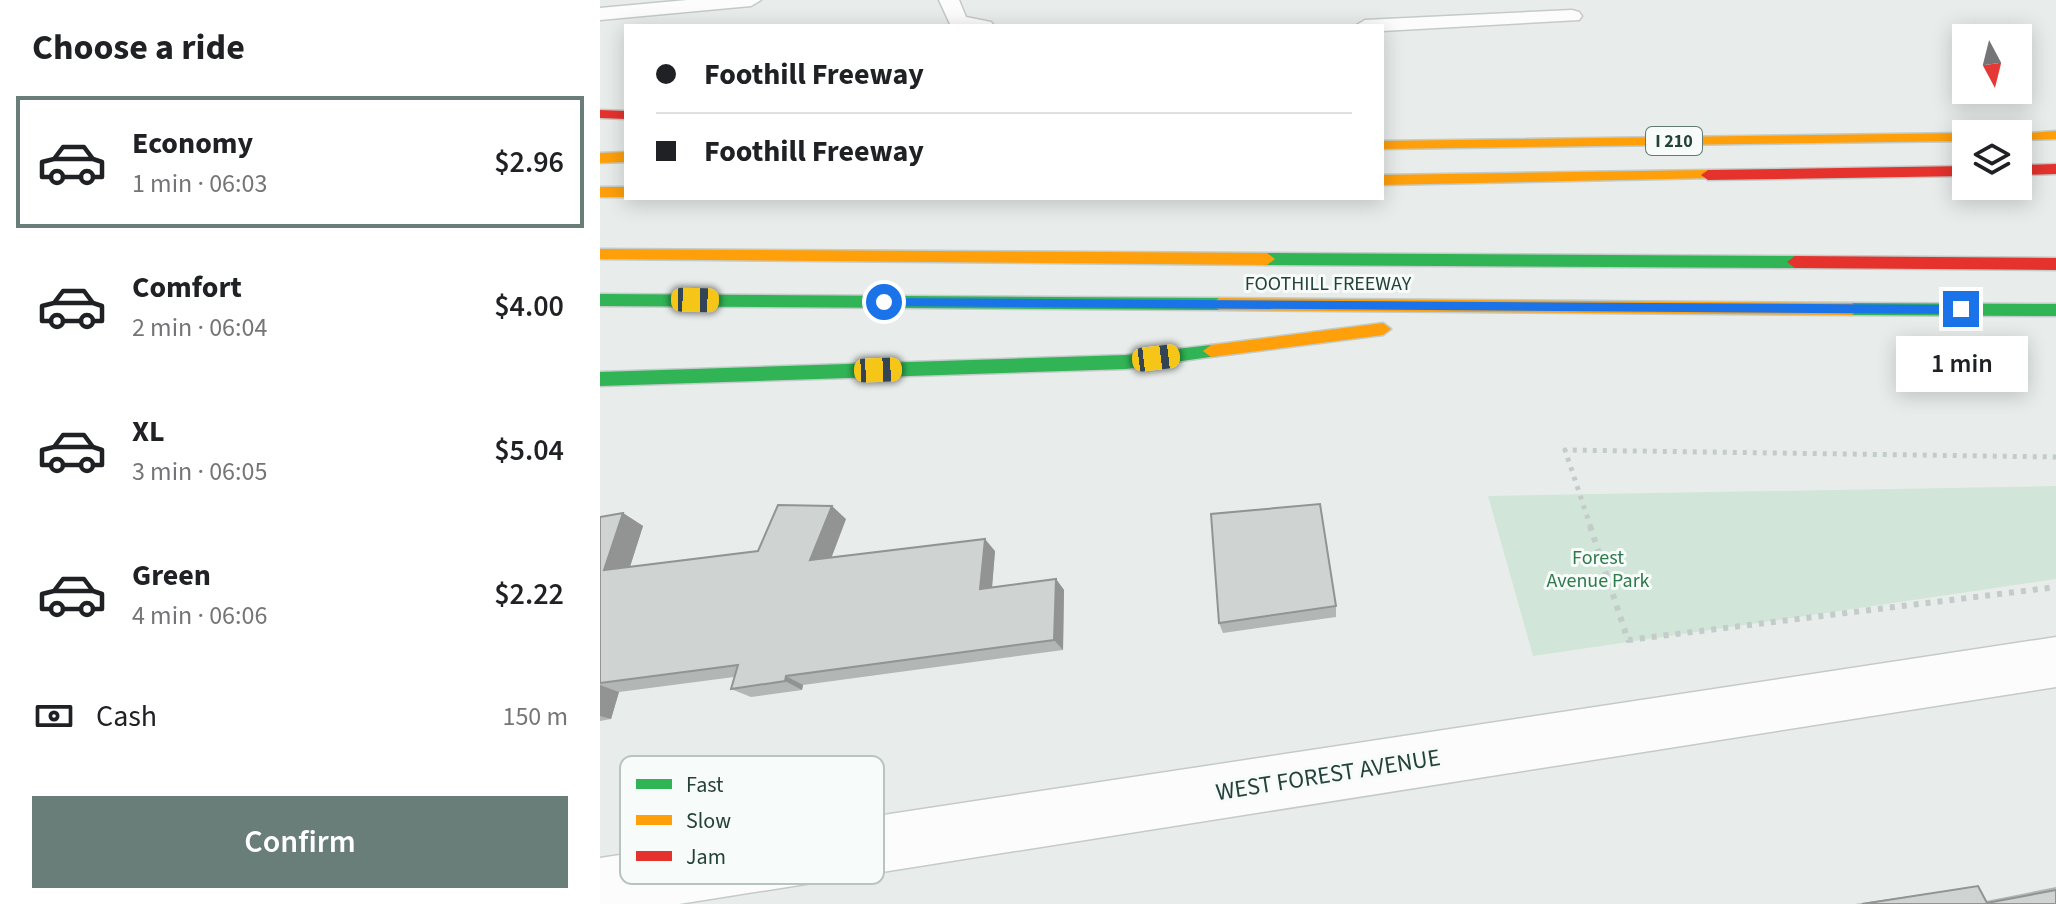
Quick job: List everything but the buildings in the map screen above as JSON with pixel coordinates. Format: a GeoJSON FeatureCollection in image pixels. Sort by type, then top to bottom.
{"type":"FeatureCollection","features":[{"type":"Feature","properties":{"kind":"highway"},"geometry":{"type":"LineString","coordinates":[[600,114],[624,115]]}},
{"type":"Feature","properties":{"kind":"highway"},"geometry":{"type":"LineString","coordinates":[[2032,136],[2056,135]]}},
{"type":"Feature","properties":{"kind":"highway","name":"I 210"},"geometry":{"type":"LineString","coordinates":[[1384,145],[1952,137]]}},
{"type":"Feature","properties":{"kind":"highway"},"geometry":{"type":"LineString","coordinates":[[600,158],[624,157]]}},
{"type":"Feature","properties":{"kind":"highway"},"geometry":{"type":"LineString","coordinates":[[2032,170],[2056,169]]}},
{"type":"Feature","properties":{"kind":"highway"},"geometry":{"type":"LineString","coordinates":[[1384,180],[1952,171]]}},
{"type":"Feature","properties":{"kind":"highway"},"geometry":{"type":"LineString","coordinates":[[600,192],[624,192]]}},
{"type":"Feature","properties":{"kind":"highway"},"geometry":{"type":"LineString","coordinates":[[600,254],[2056,264]]}},
{"type":"Feature","properties":{"kind":"highway","name":"FOOTHILL FREEWAY"},"geometry":{"type":"LineString","coordinates":[[600,300],[2056,310]]}},
{"type":"Feature","properties":{"kind":"highway"},"geometry":{"type":"LineString","coordinates":[[600,379],[1126,362],[1546,308]]}},
{"type":"Feature","properties":{"kind":"street","name":"WEST FOREST AVENUE"},"geometry":{"type":"LineString","coordinates":[[884,843],[2056,662]]}},
{"type":"Feature","properties":{"kind":"street","name":"WEST FOREST AVENUE"},"geometry":{"type":"LineString","coordinates":[[600,887],[620,884]]}},
{"type":"Feature","properties":{"kind":"lane"},"geometry":{"type":"LineString","coordinates":[[600,14],[751,0]]}},
{"type":"Feature","properties":{"kind":"lane"},"geometry":{"type":"LineString","coordinates":[[949,0],[958,22],[971,24]]}},
{"type":"Feature","properties":{"kind":"lane"},"geometry":{"type":"LineString","coordinates":[[1384,25],[1572,16]]}},
{"type":"Feature","properties":{"kind":"path"},"geometry":{"type":"LineString","coordinates":[[2056,457],[1565,450],[1628,640],[2056,587]]}},
{"type":"Feature","properties":{"kind":"green space","name":"Forest Avenue Park"},"geometry":{"type":"Polygon","coordinates":[[[2056,486],[2056,579],[1533,656],[1488,496],[2056,486]]]}},
{"type":"Feature","properties":{"kind":"traffic: fast"},"geometry":{"type":"LineString","coordinates":[[1267,259],[1795,262]]}},
{"type":"Feature","properties":{"kind":"traffic: fast"},"geometry":{"type":"LineString","coordinates":[[600,300],[1219,304]]}},
{"type":"Feature","properties":{"kind":"traffic: fast"},"geometry":{"type":"LineString","coordinates":[[1852,309],[2056,310]]}},
{"type":"Feature","properties":{"kind":"traffic: fast"},"geometry":{"type":"LineString","coordinates":[[600,379],[1126,362],[1211,351]]}},
{"type":"Feature","properties":{"kind":"traffic: slow"},"geometry":{"type":"LineString","coordinates":[[2032,136],[2056,135]]}},
{"type":"Feature","properties":{"kind":"traffic: slow"},"geometry":{"type":"LineString","coordinates":[[1384,145],[1952,137]]}},
{"type":"Feature","properties":{"kind":"traffic: slow"},"geometry":{"type":"LineString","coordinates":[[600,158],[624,157]]}},
{"type":"Feature","properties":{"kind":"traffic: slow"},"geometry":{"type":"LineString","coordinates":[[1384,180],[1708,175]]}},
{"type":"Feature","properties":{"kind":"traffic: slow"},"geometry":{"type":"LineString","coordinates":[[600,192],[624,192]]}},
{"type":"Feature","properties":{"kind":"traffic: slow"},"geometry":{"type":"LineString","coordinates":[[600,254],[1267,259]]}},
{"type":"Feature","properties":{"kind":"traffic: slow"},"geometry":{"type":"LineString","coordinates":[[1219,304],[1852,309]]}},
{"type":"Feature","properties":{"kind":"traffic: slow"},"geometry":{"type":"LineString","coordinates":[[1211,351],[1383,329]]}},
{"type":"Feature","properties":{"kind":"traffic: jam"},"geometry":{"type":"LineString","coordinates":[[600,114],[624,115]]}},
{"type":"Feature","properties":{"kind":"traffic: jam"},"geometry":{"type":"LineString","coordinates":[[2032,170],[2056,169]]}},
{"type":"Feature","properties":{"kind":"traffic: jam"},"geometry":{"type":"LineString","coordinates":[[1708,175],[1952,171]]}},
{"type":"Feature","properties":{"kind":"traffic: jam"},"geometry":{"type":"LineString","coordinates":[[1795,262],[2056,264]]}},
{"type":"Feature","properties":{"kind":"route"},"geometry":{"type":"LineString","coordinates":[[884,302],[1961,309]]}}]}
